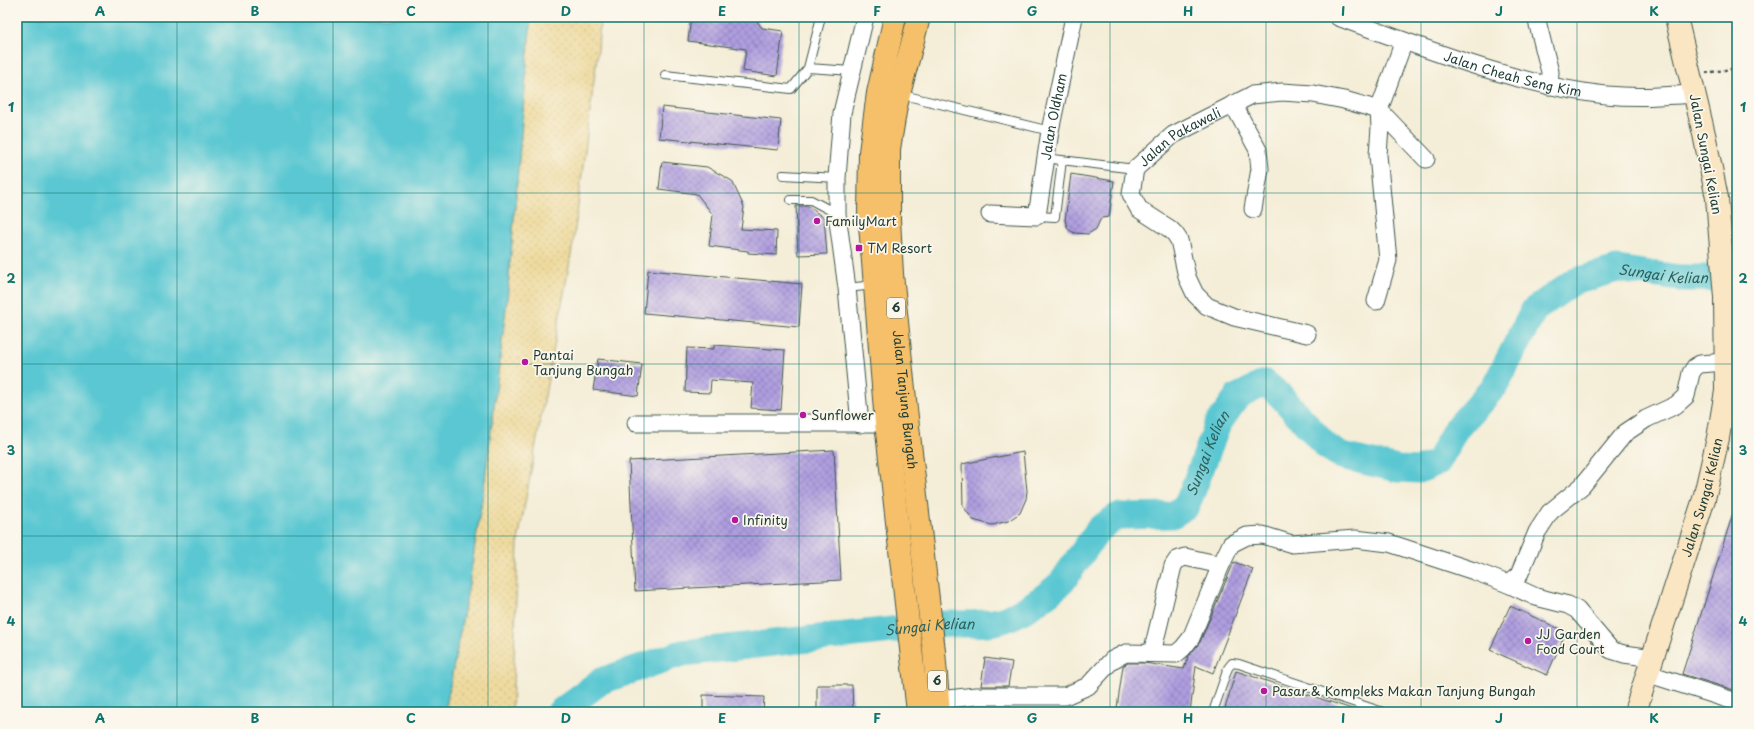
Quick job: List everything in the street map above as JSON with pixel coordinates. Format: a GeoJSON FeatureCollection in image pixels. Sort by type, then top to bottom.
{"type":"FeatureCollection","features":[{"type":"Feature","properties":{"kind":"main road","name":"Jalan Tanjung Bungah"},"geometry":{"type":"LineString","coordinates":[[895,17],[878,93],[870,152],[869,212],[886,424],[917,603],[923,652],[939,706]]}},
{"type":"Feature","properties":{"kind":"main road","name":"Jalan Tanjung Bungah"},"geometry":{"type":"LineString","coordinates":[[917,603],[906,409],[892,274],[889,219],[889,149],[899,94],[919,17]]}},
{"type":"Feature","properties":{"kind":"main road","name":"Jalan Tanjung Bungah"},"geometry":{"type":"LineString","coordinates":[[918,712],[923,652]]}},
{"type":"Feature","properties":{"kind":"street"},"geometry":{"type":"LineString","coordinates":[[860,424],[847,288],[837,214],[836,178],[842,113],[865,17]]}},
{"type":"Feature","properties":{"kind":"street","name":"Jalan Oldham"},"geometry":{"type":"LineString","coordinates":[[1037,216],[1045,158],[1074,17]]}},
{"type":"Feature","properties":{"kind":"street","name":"Jalan Cheah Seng Kim"},"geometry":{"type":"LineString","coordinates":[[1338,17],[1368,22],[1404,41],[1549,86],[1607,95],[1649,97],[1692,85]]}},
{"type":"Feature","properties":{"kind":"street"},"geometry":{"type":"LineString","coordinates":[[1536,17],[1550,72],[1549,86]]}},
{"type":"Feature","properties":{"kind":"street","name":"Jalan Sungai Kelian"},"geometry":{"type":"LineString","coordinates":[[1635,712],[1704,499],[1718,438],[1726,391],[1725,297],[1717,198],[1676,17]]}},
{"type":"Feature","properties":{"kind":"street"},"geometry":{"type":"LineString","coordinates":[[1376,301],[1388,260],[1378,155],[1380,127],[1379,110],[1404,41]]}},
{"type":"Feature","properties":{"kind":"street","name":"Jalan Pakawali"},"geometry":{"type":"LineString","coordinates":[[1307,334],[1234,317],[1207,306],[1195,294],[1187,277],[1179,240],[1175,234],[1170,229],[1139,209],[1135,202],[1131,194],[1135,170],[1173,135],[1252,95],[1282,92],[1313,94],[1344,100],[1379,110]]}},
{"type":"Feature","properties":{"kind":"street","name":"Jalan Pakawali"},"geometry":{"type":"LineString","coordinates":[[1233,104],[1258,150],[1260,169],[1253,209]]}},
{"type":"Feature","properties":{"kind":"street"},"geometry":{"type":"LineString","coordinates":[[1379,110],[1426,159]]}},
{"type":"Feature","properties":{"kind":"street"},"geometry":{"type":"LineString","coordinates":[[990,214],[1037,216]]}},
{"type":"Feature","properties":{"kind":"street"},"geometry":{"type":"LineString","coordinates":[[1508,584],[1519,575],[1537,532],[1550,512],[1582,486],[1625,433],[1646,419],[1676,405],[1686,396],[1691,373],[1695,367],[1700,364],[1725,362]]}},
{"type":"Feature","properties":{"kind":"street"},"geometry":{"type":"LineString","coordinates":[[636,423],[886,424]]}},
{"type":"Feature","properties":{"kind":"street"},"geometry":{"type":"LineString","coordinates":[[939,706],[976,696],[1065,696],[1088,686],[1112,660],[1126,654],[1176,654],[1191,638],[1231,544],[1246,536],[1263,535],[1292,544],[1354,539],[1389,543],[1508,584],[1536,597],[1568,605],[1577,610],[1611,650],[1624,654],[1737,702]]}},
{"type":"Feature","properties":{"kind":"street"},"geometry":{"type":"LineString","coordinates":[[1152,653],[1173,566],[1177,560],[1185,557],[1221,565]]}},
{"type":"Feature","properties":{"kind":"lane"},"geometry":{"type":"LineString","coordinates":[[665,75],[792,89],[808,68],[821,17]]}},
{"type":"Feature","properties":{"kind":"lane"},"geometry":{"type":"LineString","coordinates":[[808,68],[852,71]]}},
{"type":"Feature","properties":{"kind":"lane"},"geometry":{"type":"LineString","coordinates":[[899,94],[1050,132]]}},
{"type":"Feature","properties":{"kind":"lane"},"geometry":{"type":"LineString","coordinates":[[1045,158],[1135,170]]}},
{"type":"Feature","properties":{"kind":"lane"},"geometry":{"type":"LineString","coordinates":[[1037,216],[1056,217],[1062,160]]}},
{"type":"Feature","properties":{"kind":"lane"},"geometry":{"type":"LineString","coordinates":[[783,175],[836,178]]}},
{"type":"Feature","properties":{"kind":"lane"},"geometry":{"type":"LineString","coordinates":[[791,200],[811,200],[837,214]]}},
{"type":"Feature","properties":{"kind":"lane"},"geometry":{"type":"LineString","coordinates":[[847,288],[874,284]]}},
{"type":"Feature","properties":{"kind":"lane"},"geometry":{"type":"LineString","coordinates":[[1213,712],[1228,668],[1232,663],[1239,664],[1383,712]]}},
{"type":"Feature","properties":{"kind":"path"},"geometry":{"type":"LineString","coordinates":[[1692,85],[1737,68]]}},
{"type":"Feature","properties":{"kind":"sand","name":"Pantai Tanjung Bungah"},"geometry":{"type":"Polygon","coordinates":[[[531,17],[600,17],[598,49],[573,244],[518,541],[512,712],[445,712],[469,584],[485,480],[507,300],[531,17]]]}},
{"type":"Feature","properties":{"kind":"water"},"geometry":{"type":"Polygon","coordinates":[[[17,17],[531,17],[507,300],[485,480],[469,584],[445,712],[17,712],[17,17]]]}},
{"type":"Feature","properties":{"kind":"building"},"geometry":{"type":"Polygon","coordinates":[[[691,17],[754,17],[762,28],[783,31],[777,76],[743,71],[746,49],[688,41],[691,17]]]}},
{"type":"Feature","properties":{"kind":"building"},"geometry":{"type":"Polygon","coordinates":[[[662,107],[781,120],[778,150],[659,138],[662,107]]]}},
{"type":"Feature","properties":{"kind":"building"},"geometry":{"type":"Polygon","coordinates":[[[662,162],[707,167],[732,181],[744,207],[741,229],[777,231],[776,255],[748,253],[748,251],[709,246],[713,215],[697,194],[659,189],[662,162]]]}},
{"type":"Feature","properties":{"kind":"building"},"geometry":{"type":"Polygon","coordinates":[[[1071,174],[1114,181],[1109,217],[1101,218],[1096,229],[1088,234],[1074,233],[1068,229],[1065,221],[1071,174]]]}},
{"type":"Feature","properties":{"kind":"building"},"geometry":{"type":"Polygon","coordinates":[[[796,206],[808,206],[824,218],[827,254],[798,255],[796,206]]]}},
{"type":"Feature","properties":{"kind":"building"},"geometry":{"type":"Polygon","coordinates":[[[648,270],[802,284],[799,327],[644,313],[648,270]]]}},
{"type":"Feature","properties":{"kind":"building"},"geometry":{"type":"Polygon","coordinates":[[[714,345],[785,350],[781,410],[751,408],[753,383],[711,380],[710,393],[685,392],[687,348],[714,349],[714,345]]]}},
{"type":"Feature","properties":{"kind":"building"},"geometry":{"type":"Polygon","coordinates":[[[598,359],[642,364],[638,396],[593,390],[598,359]]]}},
{"type":"Feature","properties":{"kind":"building","name":"Infinity"},"geometry":{"type":"Polygon","coordinates":[[[834,450],[841,580],[635,591],[629,461],[834,450]]]}},
{"type":"Feature","properties":{"kind":"building"},"geometry":{"type":"Polygon","coordinates":[[[1023,452],[1027,491],[1026,499],[1020,513],[1008,521],[992,525],[973,520],[963,506],[962,464],[1023,452]]]}},
{"type":"Feature","properties":{"kind":"building"},"geometry":{"type":"Polygon","coordinates":[[[1734,510],[1737,511],[1737,691],[1682,674],[1734,510]]]}},
{"type":"Feature","properties":{"kind":"building"},"geometry":{"type":"Polygon","coordinates":[[[1234,562],[1253,569],[1213,673],[1196,666],[1190,712],[1149,712],[1117,708],[1123,666],[1128,663],[1144,663],[1184,669],[1188,657],[1200,642],[1234,562]]]}},
{"type":"Feature","properties":{"kind":"building","name":"JJ Garden Food Court"},"geometry":{"type":"Polygon","coordinates":[[[1510,606],[1566,632],[1547,675],[1490,650],[1510,606]]]}},
{"type":"Feature","properties":{"kind":"building"},"geometry":{"type":"Polygon","coordinates":[[[985,658],[1012,662],[1008,686],[981,686],[985,658]]]}},
{"type":"Feature","properties":{"kind":"building","name":"Pasar & Kompleks Makan Tanjung Bungah"},"geometry":{"type":"Polygon","coordinates":[[[1236,671],[1355,710],[1354,712],[1224,712],[1236,671]]]}},
{"type":"Feature","properties":{"kind":"building"},"geometry":{"type":"Polygon","coordinates":[[[817,685],[852,685],[853,712],[817,712],[817,685]]]}},
{"type":"Feature","properties":{"kind":"building"},"geometry":{"type":"Polygon","coordinates":[[[703,695],[764,697],[763,712],[703,712],[703,695]]]}},
{"type":"Feature","properties":{"kind":"waterway","name":"Sungai Kelian"},"geometry":{"type":"LineString","coordinates":[[560,712],[601,681],[682,653],[947,624],[986,623],[999,621],[1015,615],[1041,599],[1062,582],[1099,529],[1118,516],[1173,515],[1187,505],[1218,424],[1237,397],[1265,383],[1281,396],[1326,446],[1342,456],[1398,469],[1419,470],[1438,462],[1455,430],[1495,386],[1534,310],[1573,282],[1617,269],[1679,278],[1737,278]]}},
{"type":"Feature","properties":{"kind":"place","name":"FamilyMart"},"geometry":{"type":"Point","coordinates":[817,221]}},
{"type":"Feature","properties":{"kind":"place","name":"TM Resort"},"geometry":{"type":"Point","coordinates":[859,248]}},
{"type":"Feature","properties":{"kind":"place","name":"Pantai Tanjung Bungah"},"geometry":{"type":"Point","coordinates":[525,362]}},
{"type":"Feature","properties":{"kind":"place","name":"Sunflower"},"geometry":{"type":"Point","coordinates":[803,415]}},
{"type":"Feature","properties":{"kind":"place","name":"Infinity"},"geometry":{"type":"Point","coordinates":[735,520]}},
{"type":"Feature","properties":{"kind":"place","name":"JJ Garden Food Court"},"geometry":{"type":"Point","coordinates":[1528,641]}},
{"type":"Feature","properties":{"kind":"place","name":"Pasar & Kompleks Makan Tanjung Bungah"},"geometry":{"type":"Point","coordinates":[1264,691]}}]}
